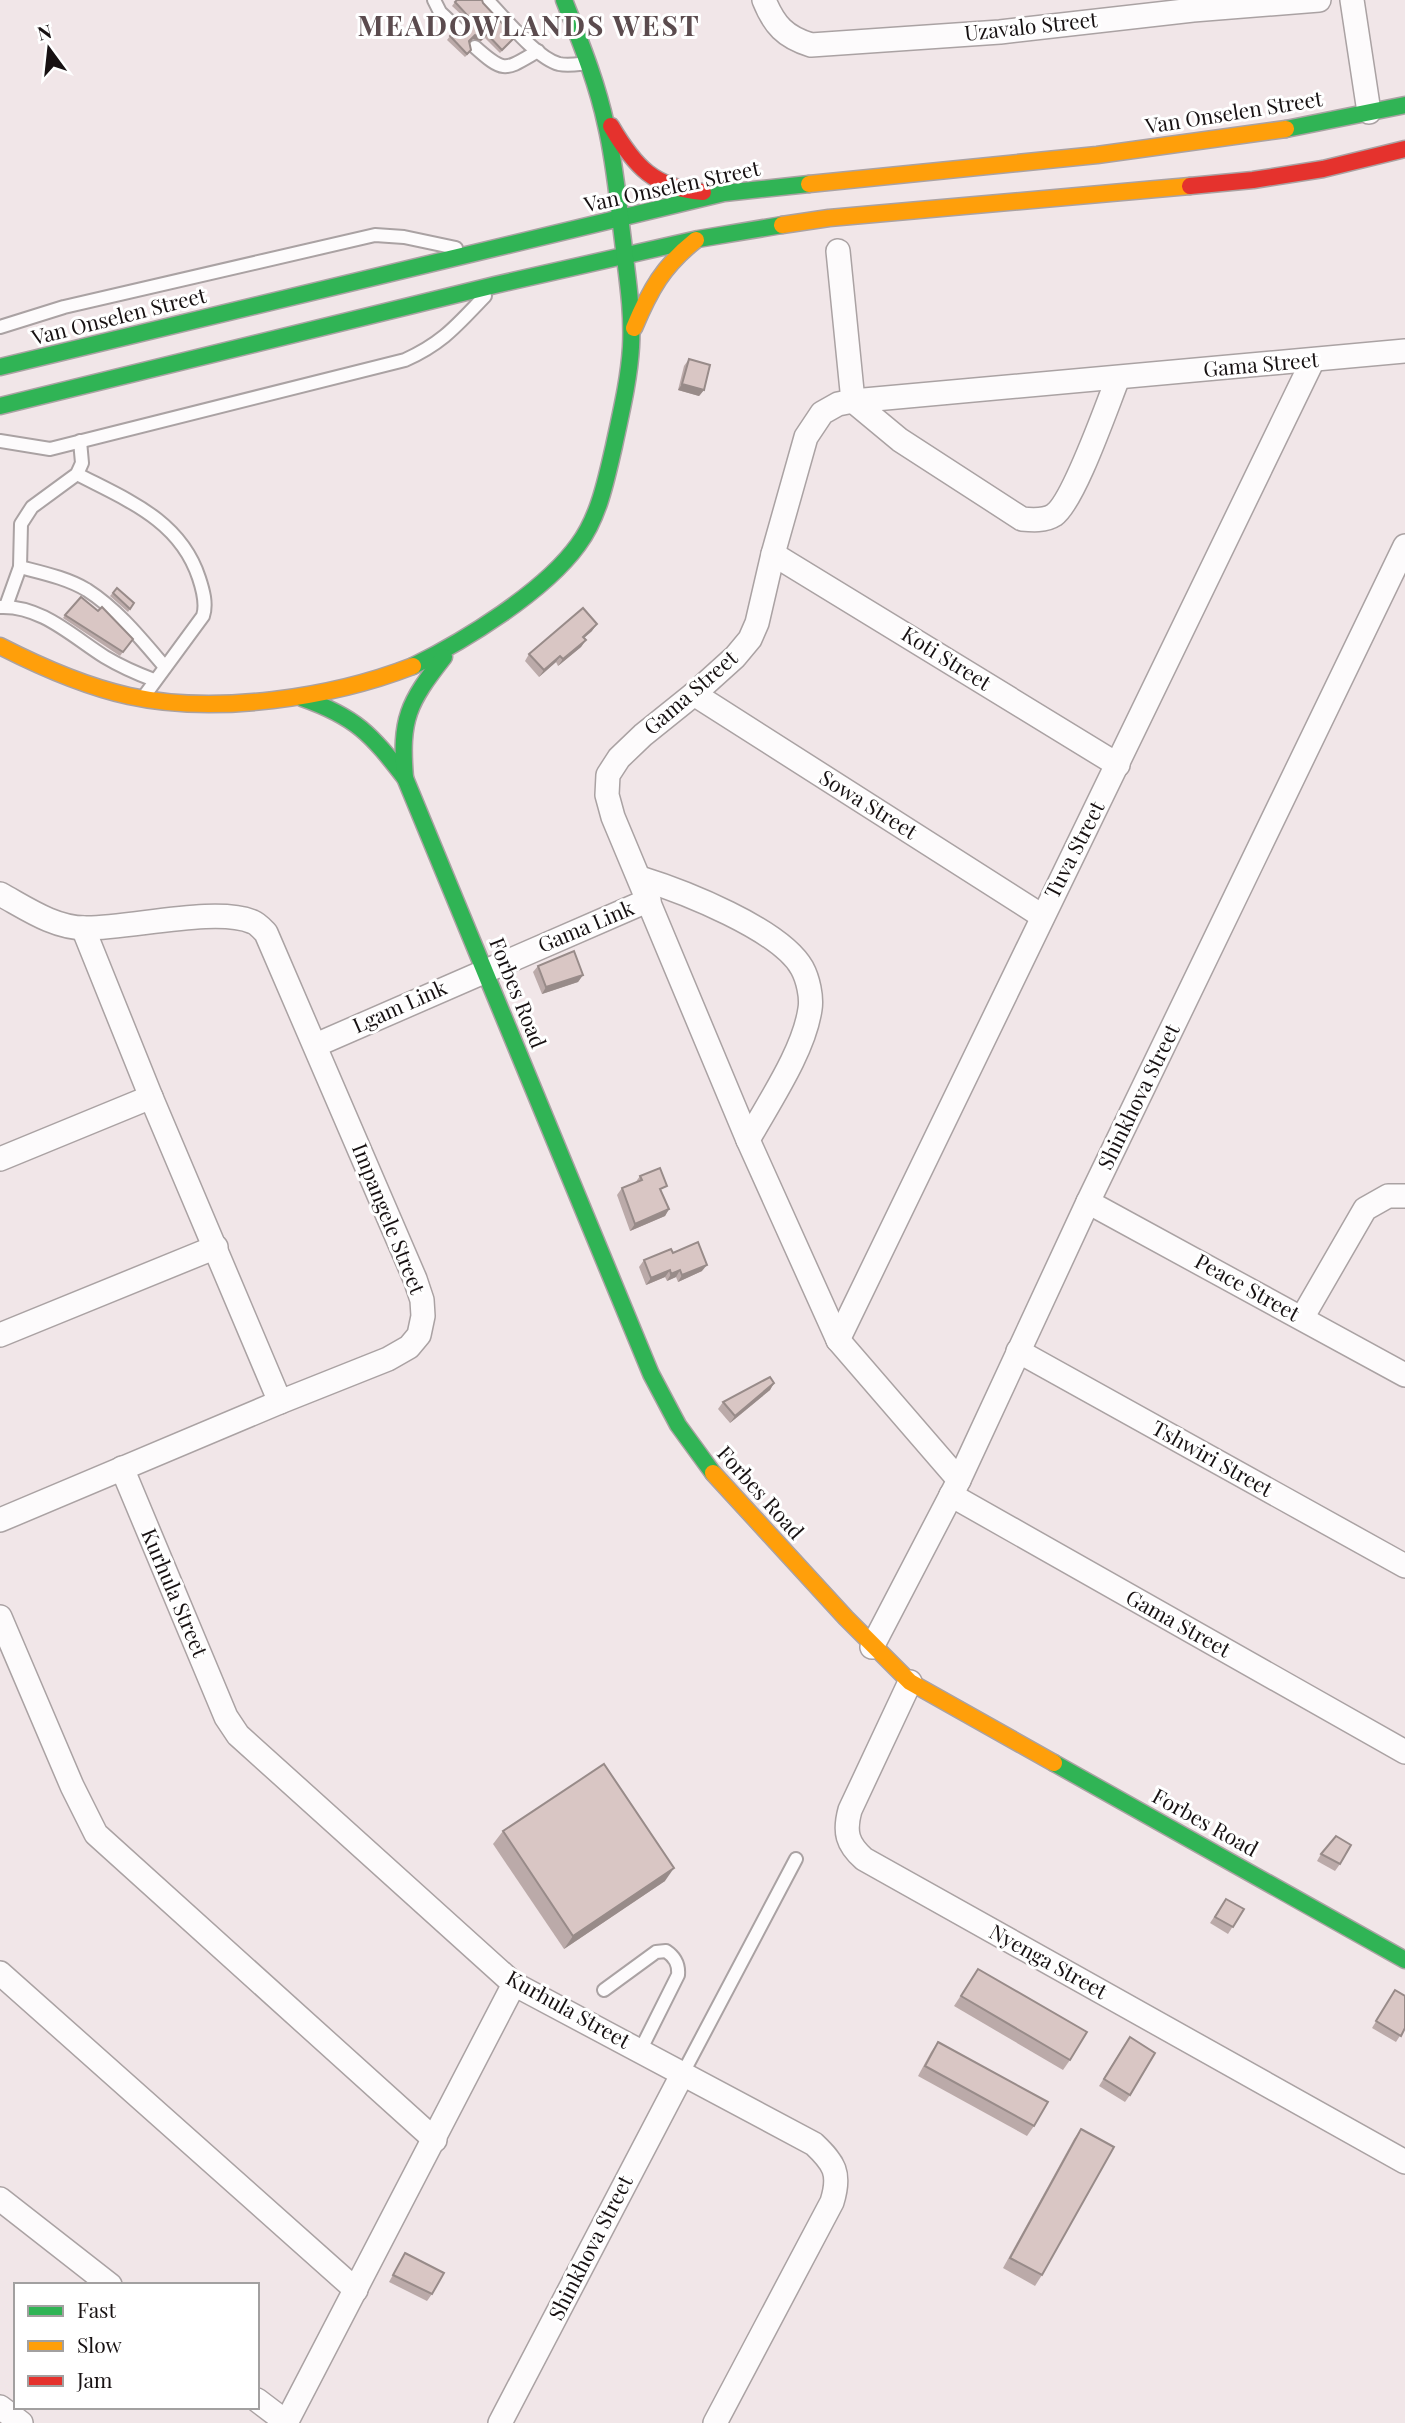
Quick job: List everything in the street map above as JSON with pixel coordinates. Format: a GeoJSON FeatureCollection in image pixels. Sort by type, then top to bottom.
{"type":"FeatureCollection","features":[{"type":"Feature","properties":{"kind":"main road"},"geometry":{"type":"LineString","coordinates":[[0,646],[40,667],[85,684],[143,698],[204,704],[302,698],[369,684],[398,674],[450,649],[484,627],[565,559],[586,533],[602,492],[625,387],[631,336],[620,217],[603,111],[564,0]]}},
{"type":"Feature","properties":{"kind":"main road","name":"Van Onselen Street"},"geometry":{"type":"LineString","coordinates":[[0,367],[724,193],[1259,134],[1405,105]]}},
{"type":"Feature","properties":{"kind":"main road"},"geometry":{"type":"LineString","coordinates":[[603,111],[620,143],[647,176],[678,189],[724,193]]}},
{"type":"Feature","properties":{"kind":"main road"},"geometry":{"type":"LineString","coordinates":[[0,406],[624,254],[698,239],[829,218],[1165,190],[1253,180],[1323,169],[1405,149]]}},
{"type":"Feature","properties":{"kind":"main road"},"geometry":{"type":"LineString","coordinates":[[631,336],[652,286],[664,267],[675,255],[698,239]]}},
{"type":"Feature","properties":{"kind":"main road","name":"Forbes Road"},"geometry":{"type":"LineString","coordinates":[[405,778],[401,743],[406,715],[412,699],[450,649]]}},
{"type":"Feature","properties":{"kind":"main road","name":"Forbes Road"},"geometry":{"type":"LineString","coordinates":[[302,698],[337,710],[357,721],[373,736],[405,778],[665,1405],[704,1464],[872,1647],[910,1682],[1405,1960]]}},
{"type":"Feature","properties":{"kind":"street","name":"Uzavalo Street"},"geometry":{"type":"LineString","coordinates":[[764,0],[772,18],[784,33],[794,40],[811,45],[1000,32],[1192,5],[1319,0]]}},
{"type":"Feature","properties":{"kind":"street"},"geometry":{"type":"LineString","coordinates":[[1352,0],[1369,111]]}},
{"type":"Feature","properties":{"kind":"street"},"geometry":{"type":"LineString","coordinates":[[838,251],[853,401],[900,440],[1022,519],[1039,520],[1053,516],[1064,504],[1085,462],[1118,378]]}},
{"type":"Feature","properties":{"kind":"street","name":"Gama Street"},"geometry":{"type":"LineString","coordinates":[[1405,351],[838,404],[822,413],[806,437],[757,623],[750,639],[735,657],[619,758],[608,775],[607,795],[613,817],[748,1140],[838,1340],[955,1488],[1405,1752]]}},
{"type":"Feature","properties":{"kind":"street","name":"Tuva Street"},"geometry":{"type":"LineString","coordinates":[[838,1340],[1313,360]]}},
{"type":"Feature","properties":{"kind":"street","name":"Shinkhova Street"},"geometry":{"type":"LineString","coordinates":[[872,1647],[955,1488],[1088,1202],[1405,546]]}},
{"type":"Feature","properties":{"kind":"street","name":"Koti Street"},"geometry":{"type":"LineString","coordinates":[[774,554],[1118,765]]}},
{"type":"Feature","properties":{"kind":"street","name":"Sowa Street"},"geometry":{"type":"LineString","coordinates":[[694,694],[1042,916]]}},
{"type":"Feature","properties":{"kind":"street"},"geometry":{"type":"LineString","coordinates":[[640,878],[698,899],[744,922],[790,952],[803,968],[811,1007],[807,1023],[799,1046],[748,1140]]}},
{"type":"Feature","properties":{"kind":"street"},"geometry":{"type":"LineString","coordinates":[[0,894],[39,916],[83,928],[280,1402]]}},
{"type":"Feature","properties":{"kind":"street","name":"Gama Link"},"geometry":{"type":"LineString","coordinates":[[485,970],[649,900]]}},
{"type":"Feature","properties":{"kind":"street","name":"Impangele Street"},"geometry":{"type":"LineString","coordinates":[[0,1520],[388,1359],[409,1347],[419,1335],[423,1316],[422,1300],[415,1279],[316,1045],[265,933],[254,923],[237,918],[210,917],[83,928]]}},
{"type":"Feature","properties":{"kind":"street","name":"Lgam Link"},"geometry":{"type":"LineString","coordinates":[[316,1045],[485,970]]}},
{"type":"Feature","properties":{"kind":"street"},"geometry":{"type":"LineString","coordinates":[[0,1159],[151,1097]]}},
{"type":"Feature","properties":{"kind":"street"},"geometry":{"type":"LineString","coordinates":[[1302,1318],[1365,1209],[1388,1196],[1405,1196]]}},
{"type":"Feature","properties":{"kind":"street","name":"Peace Street"},"geometry":{"type":"LineString","coordinates":[[1088,1202],[1405,1375]]}},
{"type":"Feature","properties":{"kind":"street"},"geometry":{"type":"LineString","coordinates":[[0,1335],[216,1247]]}},
{"type":"Feature","properties":{"kind":"street","name":"Tshwiri Street"},"geometry":{"type":"LineString","coordinates":[[1018,1351],[1405,1566]]}},
{"type":"Feature","properties":{"kind":"street","name":"Kurhula Street"},"geometry":{"type":"LineString","coordinates":[[122,1468],[226,1717],[238,1735],[514,1984],[814,2144],[830,2159],[836,2173],[832,2202],[715,2423]]}},
{"type":"Feature","properties":{"kind":"street"},"geometry":{"type":"LineString","coordinates":[[0,1617],[72,1786],[96,1834],[435,2140]]}},
{"type":"Feature","properties":{"kind":"street","name":"Nyenga Street"},"geometry":{"type":"LineString","coordinates":[[910,1682],[850,1810],[846,1826],[852,1848],[864,1858],[1402,2154]]}},
{"type":"Feature","properties":{"kind":"street"},"geometry":{"type":"LineString","coordinates":[[0,1973],[356,2290]]}},
{"type":"Feature","properties":{"kind":"street"},"geometry":{"type":"LineString","coordinates":[[259,2402],[286,2423],[514,1984]]}},
{"type":"Feature","properties":{"kind":"street","name":"Shinkhova Street"},"geometry":{"type":"LineString","coordinates":[[500,2423],[683,2073]]}},
{"type":"Feature","properties":{"kind":"street"},"geometry":{"type":"LineString","coordinates":[[0,2199],[107,2283]]}},
{"type":"Feature","properties":{"kind":"street"},"geometry":{"type":"LineString","coordinates":[[0,2407],[22,2423]]}},
{"type":"Feature","properties":{"kind":"lane"},"geometry":{"type":"LineString","coordinates":[[434,0],[440,12],[458,29]]}},
{"type":"Feature","properties":{"kind":"lane"},"geometry":{"type":"LineString","coordinates":[[487,0],[538,51],[555,63],[587,63]]}},
{"type":"Feature","properties":{"kind":"lane"},"geometry":{"type":"LineString","coordinates":[[475,47],[494,64],[502,67],[510,66],[538,51]]}},
{"type":"Feature","properties":{"kind":"lane"},"geometry":{"type":"LineString","coordinates":[[0,327],[64,307],[375,234],[424,240],[475,252]]}},
{"type":"Feature","properties":{"kind":"lane"},"geometry":{"type":"LineString","coordinates":[[0,441],[50,449],[405,360],[429,349],[447,336],[495,285]]}},
{"type":"Feature","properties":{"kind":"lane"},"geometry":{"type":"LineString","coordinates":[[80,441],[82,463],[77,474],[32,507],[21,524],[20,567],[3,607],[19,607],[51,620],[109,659],[154,680]]}},
{"type":"Feature","properties":{"kind":"lane"},"geometry":{"type":"LineString","coordinates":[[77,474],[147,510],[177,537],[197,572],[202,587],[205,611],[143,698]]}},
{"type":"Feature","properties":{"kind":"lane"},"geometry":{"type":"LineString","coordinates":[[20,567],[57,577],[86,590],[128,622],[165,667]]}},
{"type":"Feature","properties":{"kind":"lane"},"geometry":{"type":"LineString","coordinates":[[683,2073],[796,1859]]}},
{"type":"Feature","properties":{"kind":"lane"},"geometry":{"type":"LineString","coordinates":[[604,1990],[656,1952],[666,1951],[674,1956],[679,1968],[678,1975],[640,2051]]}},
{"type":"Feature","properties":{"kind":"building"},"geometry":{"type":"Polygon","coordinates":[[[482,0],[515,37],[502,50],[487,34],[484,37],[475,35],[469,41],[471,50],[467,54],[450,36],[454,32],[464,34],[469,28],[469,17],[455,2],[482,0]]]}},
{"type":"Feature","properties":{"kind":"building"},"geometry":{"type":"Polygon","coordinates":[[[689,359],[710,365],[704,390],[682,384],[689,359]]]}},
{"type":"Feature","properties":{"kind":"building"},"geometry":{"type":"Polygon","coordinates":[[[117,588],[134,603],[130,609],[113,593],[117,588]]]}},
{"type":"Feature","properties":{"kind":"building"},"geometry":{"type":"Polygon","coordinates":[[[81,597],[98,611],[102,607],[133,639],[123,652],[65,615],[81,597]]]}},
{"type":"Feature","properties":{"kind":"building"},"geometry":{"type":"Polygon","coordinates":[[[583,608],[597,624],[583,637],[586,640],[544,670],[529,654],[583,608]]]}},
{"type":"Feature","properties":{"kind":"building"},"geometry":{"type":"Polygon","coordinates":[[[574,951],[583,975],[546,987],[538,966],[574,951]]]}},
{"type":"Feature","properties":{"kind":"building"},"geometry":{"type":"Polygon","coordinates":[[[660,1168],[667,1186],[660,1189],[669,1209],[635,1224],[622,1188],[642,1180],[640,1176],[660,1168]]]}},
{"type":"Feature","properties":{"kind":"building"},"geometry":{"type":"Polygon","coordinates":[[[698,1242],[707,1265],[682,1275],[680,1270],[671,1274],[670,1270],[651,1278],[644,1260],[671,1249],[673,1253],[698,1242]]]}},
{"type":"Feature","properties":{"kind":"building"},"geometry":{"type":"Polygon","coordinates":[[[770,1377],[774,1383],[735,1416],[723,1402],[770,1377]]]}},
{"type":"Feature","properties":{"kind":"building"},"geometry":{"type":"Polygon","coordinates":[[[604,1764],[674,1868],[573,1936],[503,1831],[604,1764]]]}},
{"type":"Feature","properties":{"kind":"building"},"geometry":{"type":"Polygon","coordinates":[[[1336,1836],[1351,1845],[1340,1864],[1321,1854],[1336,1836]]]}},
{"type":"Feature","properties":{"kind":"building"},"geometry":{"type":"Polygon","coordinates":[[[1226,1899],[1244,1909],[1233,1927],[1215,1917],[1226,1899]]]}},
{"type":"Feature","properties":{"kind":"building"},"geometry":{"type":"Polygon","coordinates":[[[978,1969],[1087,2032],[1070,2060],[961,1996],[978,1969]]]}},
{"type":"Feature","properties":{"kind":"building"},"geometry":{"type":"Polygon","coordinates":[[[1395,1990],[1405,1996],[1405,2028],[1401,2036],[1376,2021],[1395,1990]]]}},
{"type":"Feature","properties":{"kind":"building"},"geometry":{"type":"Polygon","coordinates":[[[1130,2037],[1155,2053],[1130,2095],[1104,2079],[1130,2037]]]}},
{"type":"Feature","properties":{"kind":"building"},"geometry":{"type":"Polygon","coordinates":[[[938,2042],[1048,2102],[1034,2126],[925,2066],[938,2042]]]}},
{"type":"Feature","properties":{"kind":"building"},"geometry":{"type":"Polygon","coordinates":[[[1081,2129],[1114,2147],[1042,2275],[1010,2258],[1081,2129]]]}},
{"type":"Feature","properties":{"kind":"building"},"geometry":{"type":"Polygon","coordinates":[[[405,2253],[444,2273],[432,2294],[393,2275],[405,2253]]]}},
{"type":"Feature","properties":{"kind":"traffic: fast"},"geometry":{"type":"LineString","coordinates":[[413,666],[502,614],[563,563],[578,545],[591,522],[601,498],[614,446],[630,359],[628,280],[606,125],[593,77],[564,0]]}},
{"type":"Feature","properties":{"kind":"traffic: fast"},"geometry":{"type":"LineString","coordinates":[[1286,129],[1405,105]]}},
{"type":"Feature","properties":{"kind":"traffic: fast"},"geometry":{"type":"LineString","coordinates":[[0,367],[724,193],[809,184]]}},
{"type":"Feature","properties":{"kind":"traffic: fast"},"geometry":{"type":"LineString","coordinates":[[0,406],[495,285],[698,239],[782,225]]}},
{"type":"Feature","properties":{"kind":"traffic: fast"},"geometry":{"type":"LineString","coordinates":[[405,778],[404,741],[409,713],[422,687],[444,657]]}},
{"type":"Feature","properties":{"kind":"traffic: fast"},"geometry":{"type":"LineString","coordinates":[[302,698],[336,712],[361,729],[372,738],[405,778],[651,1374],[678,1425],[713,1473]]}},
{"type":"Feature","properties":{"kind":"traffic: fast"},"geometry":{"type":"LineString","coordinates":[[1054,1763],[1405,1960]]}},
{"type":"Feature","properties":{"kind":"traffic: slow"},"geometry":{"type":"LineString","coordinates":[[809,184],[1097,155],[1286,129]]}},
{"type":"Feature","properties":{"kind":"traffic: slow"},"geometry":{"type":"LineString","coordinates":[[782,225],[829,218],[1190,186]]}},
{"type":"Feature","properties":{"kind":"traffic: slow"},"geometry":{"type":"LineString","coordinates":[[634,328],[666,269],[696,240]]}},
{"type":"Feature","properties":{"kind":"traffic: slow"},"geometry":{"type":"LineString","coordinates":[[0,646],[63,675],[112,692],[198,704],[310,695],[413,666]]}},
{"type":"Feature","properties":{"kind":"traffic: slow"},"geometry":{"type":"LineString","coordinates":[[713,1473],[846,1618],[910,1682],[1054,1763]]}},
{"type":"Feature","properties":{"kind":"traffic: jam"},"geometry":{"type":"LineString","coordinates":[[611,126],[629,153],[648,173],[671,186],[703,192]]}},
{"type":"Feature","properties":{"kind":"traffic: jam"},"geometry":{"type":"LineString","coordinates":[[1190,186],[1323,169],[1405,149]]}},
{"type":"Feature","properties":{"kind":"district","name":"MEADOWLANDS WEST"},"geometry":{"type":"Point","coordinates":[529,26]}}]}
